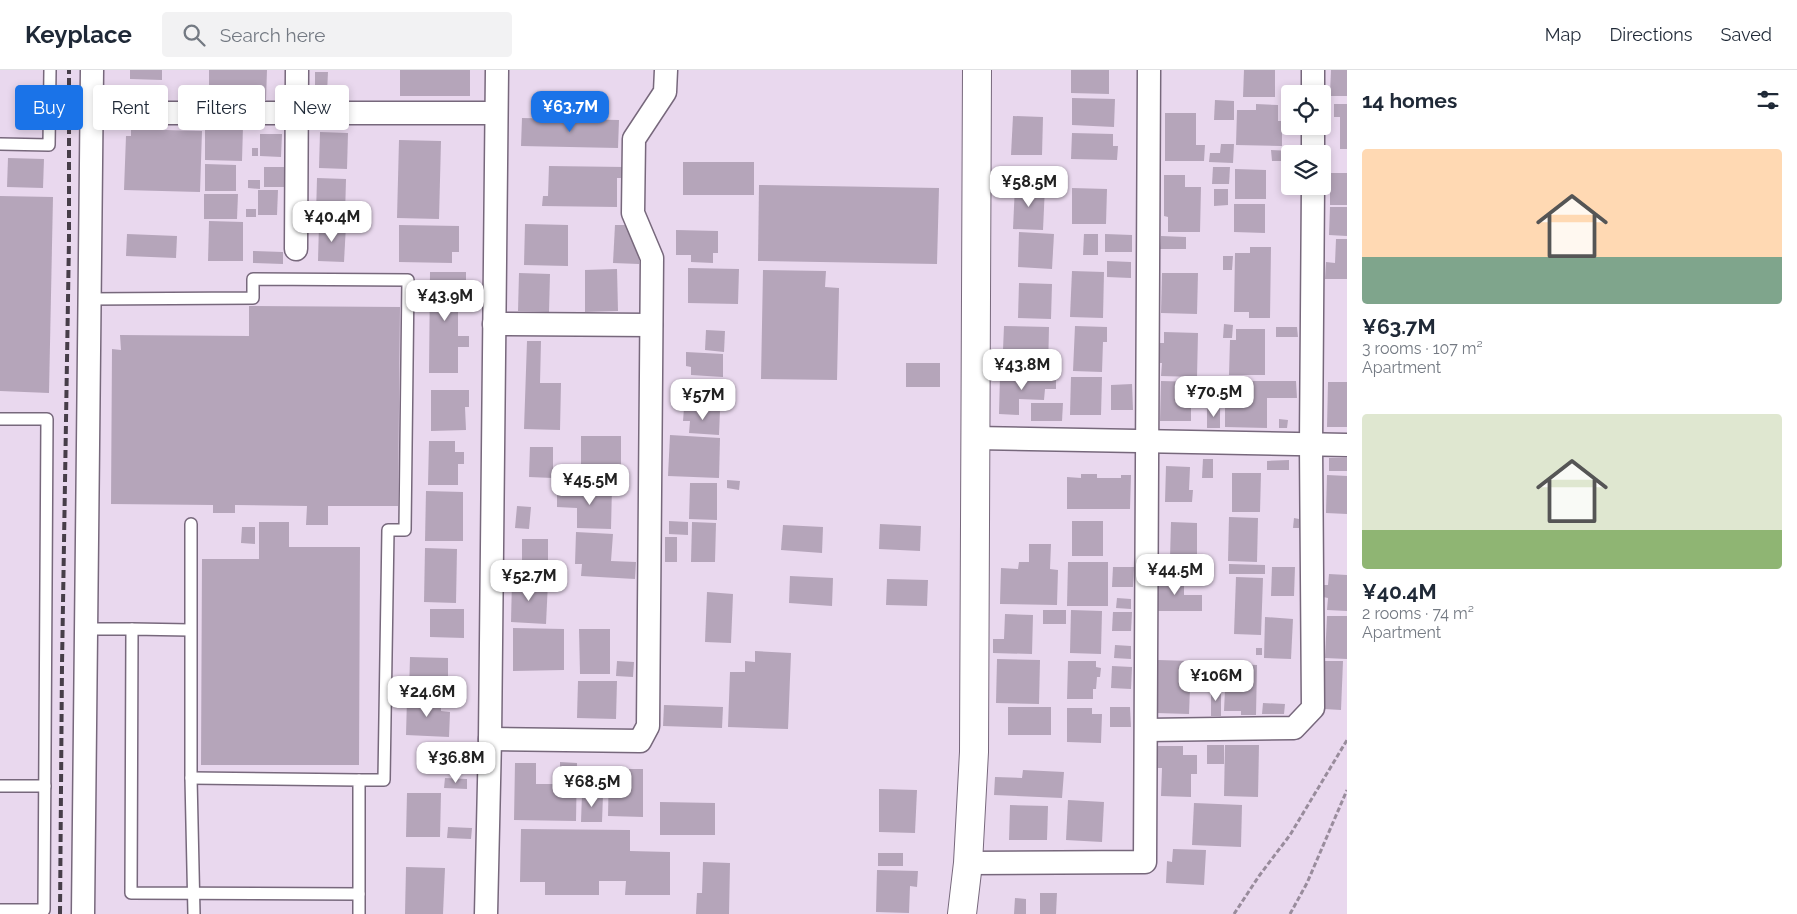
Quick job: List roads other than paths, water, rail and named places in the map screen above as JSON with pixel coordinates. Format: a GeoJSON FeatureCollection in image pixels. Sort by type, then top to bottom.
{"type":"FeatureCollection","features":[{"type":"Feature","properties":{"kind":"street"},"geometry":{"type":"LineString","coordinates":[[83,914],[92,70]]}},
{"type":"Feature","properties":{"kind":"street"},"geometry":{"type":"LineString","coordinates":[[297,70],[297,85]]}},
{"type":"Feature","properties":{"kind":"street"},"geometry":{"type":"LineString","coordinates":[[486,914],[490,739],[497,70]]}},
{"type":"Feature","properties":{"kind":"street"},"geometry":{"type":"LineString","coordinates":[[490,739],[640,741],[648,726],[652,258],[633,213],[634,139],[665,92],[666,70]]}},
{"type":"Feature","properties":{"kind":"street"},"geometry":{"type":"LineString","coordinates":[[962,914],[968,863],[974,752],[977,70]]}},
{"type":"Feature","properties":{"kind":"street"},"geometry":{"type":"LineString","coordinates":[[968,863],[1146,862],[1146,442],[1149,70]]}},
{"type":"Feature","properties":{"kind":"street"},"geometry":{"type":"LineString","coordinates":[[1313,70],[1313,85]]}},
{"type":"Feature","properties":{"kind":"street"},"geometry":{"type":"LineString","coordinates":[[91,113],[275,112]]}},
{"type":"Feature","properties":{"kind":"street"},"geometry":{"type":"LineString","coordinates":[[349,112],[496,113]]}},
{"type":"Feature","properties":{"kind":"street"},"geometry":{"type":"LineString","coordinates":[[296,130],[296,249]]}},
{"type":"Feature","properties":{"kind":"street"},"geometry":{"type":"LineString","coordinates":[[1147,730],[1294,728],[1313,708],[1311,445],[1313,195]]}},
{"type":"Feature","properties":{"kind":"street"},"geometry":{"type":"LineString","coordinates":[[494,324],[651,325]]}},
{"type":"Feature","properties":{"kind":"street"},"geometry":{"type":"LineString","coordinates":[[974,438],[1347,445]]}},
{"type":"Feature","properties":{"kind":"lane"},"geometry":{"type":"LineString","coordinates":[[0,144],[49,144],[50,70]]}},
{"type":"Feature","properties":{"kind":"lane"},"geometry":{"type":"LineString","coordinates":[[89,299],[253,298],[253,279],[408,280],[405,530],[388,530],[384,780],[191,778]]}},
{"type":"Feature","properties":{"kind":"lane"},"geometry":{"type":"LineString","coordinates":[[0,419],[46,420],[44,910],[0,910]]}},
{"type":"Feature","properties":{"kind":"lane"},"geometry":{"type":"LineString","coordinates":[[191,524],[191,778],[194,914]]}},
{"type":"Feature","properties":{"kind":"lane"},"geometry":{"type":"LineString","coordinates":[[86,629],[190,630]]}},
{"type":"Feature","properties":{"kind":"lane"},"geometry":{"type":"LineString","coordinates":[[132,629],[131,893],[359,894]]}},
{"type":"Feature","properties":{"kind":"lane"},"geometry":{"type":"LineString","coordinates":[[359,780],[359,914]]}},
{"type":"Feature","properties":{"kind":"lane"},"geometry":{"type":"LineString","coordinates":[[0,786],[44,786]]}},
{"type":"Feature","properties":{"kind":"railway"},"geometry":{"type":"LineString","coordinates":[[60,914],[69,238],[69,70]]}}]}
